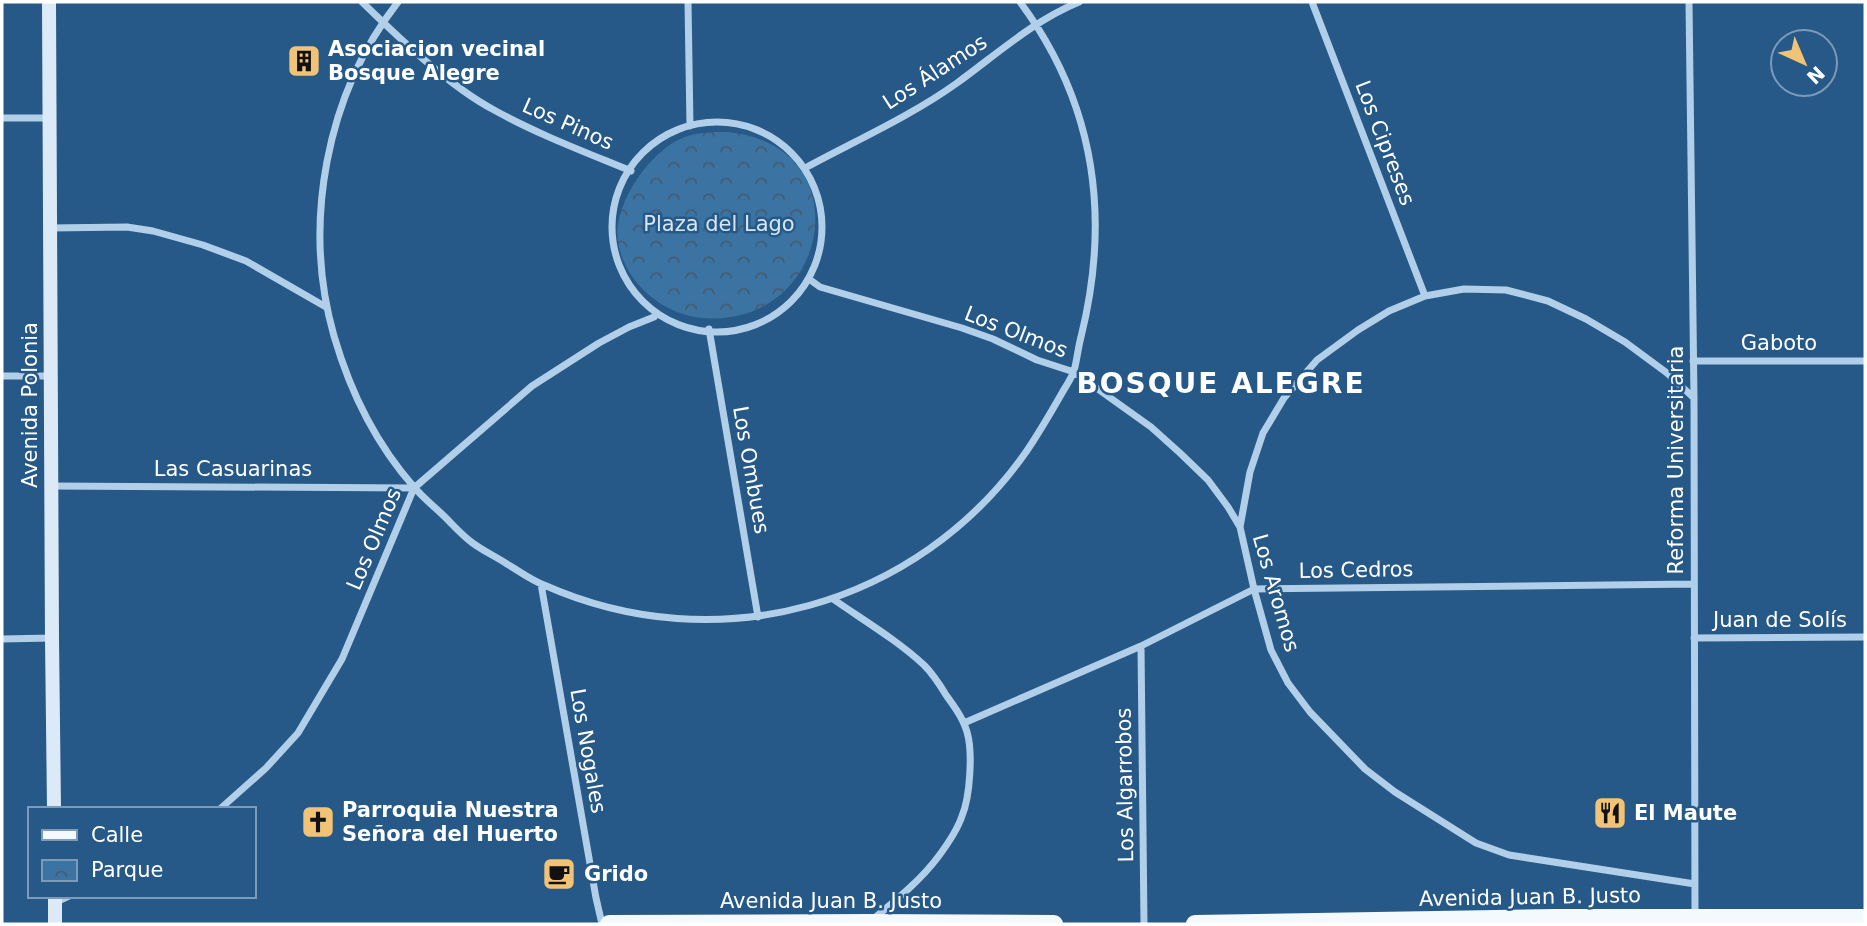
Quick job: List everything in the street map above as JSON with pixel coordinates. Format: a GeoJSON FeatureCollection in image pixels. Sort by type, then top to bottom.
{"type":"FeatureCollection","features":[{"type":"Feature","properties":{"kind":"main road","name":"Avenida Polonia"},"geometry":{"type":"LineString","coordinates":[[49,2],[54,807]]}},
{"type":"Feature","properties":{"kind":"main road"},"geometry":{"type":"LineString","coordinates":[[55,924],[60,898]]}},
{"type":"Feature","properties":{"kind":"main road","name":"Avenida Juan B. Justo"},"geometry":{"type":"LineString","coordinates":[[1195,924],[1865,918]]}},
{"type":"Feature","properties":{"kind":"main road","name":"Avenida Juan B. Justo"},"geometry":{"type":"LineString","coordinates":[[608,924],[1054,924]]}},
{"type":"Feature","properties":{"kind":"street","name":"Los Pinos"},"geometry":{"type":"LineString","coordinates":[[362,2],[461,89],[492,110],[631,171]]}},
{"type":"Feature","properties":{"kind":"street"},"geometry":{"type":"LineString","coordinates":[[398,2],[382,22],[357,66],[339,111],[320,208],[326,307],[345,373],[375,435],[414,488],[472,542],[541,584],[608,608],[682,620],[758,617],[796,610],[833,599],[883,578],[930,550],[972,516],[1009,476],[1040,431],[1073,372],[1094,274],[1095,200],[1083,128],[1071,96],[1056,60],[1020,2]]}},
{"type":"Feature","properties":{"kind":"street"},"geometry":{"type":"LineString","coordinates":[[688,2],[690,126]]}},
{"type":"Feature","properties":{"kind":"street","name":"Los Álamos"},"geometry":{"type":"LineString","coordinates":[[807,167],[924,105],[1036,24],[1079,2]]}},
{"type":"Feature","properties":{"kind":"street","name":"Los Cipreses"},"geometry":{"type":"LineString","coordinates":[[1312,2],[1425,296]]}},
{"type":"Feature","properties":{"kind":"street","name":"Reforma Universitaria"},"geometry":{"type":"LineString","coordinates":[[1689,2],[1694,398],[1695,918]]}},
{"type":"Feature","properties":{"kind":"street"},"geometry":{"type":"LineString","coordinates":[[2,118],[50,118]]}},
{"type":"Feature","properties":{"kind":"street"},"geometry":{"type":"LineString","coordinates":[[728,124],[753,128],[775,138],[794,152],[807,167],[822,202],[824,222],[821,252],[809,279],[790,302],[766,318],[738,327],[709,329],[682,327],[654,317],[636,298],[613,257],[609,242],[609,220],[617,196],[631,171],[661,141],[690,126],[728,124]]}},
{"type":"Feature","properties":{"kind":"street"},"geometry":{"type":"LineString","coordinates":[[50,228],[127,227],[153,230],[246,261],[326,307]]}},
{"type":"Feature","properties":{"kind":"street","name":"Los Olmos"},"geometry":{"type":"LineString","coordinates":[[809,279],[820,287],[962,328],[1037,360],[1073,372],[1142,421],[1180,453],[1208,480],[1240,527]]}},
{"type":"Feature","properties":{"kind":"street","name":"Los Aromos"},"geometry":{"type":"LineString","coordinates":[[1694,398],[1667,373],[1626,342],[1548,301],[1506,290],[1464,289],[1425,296],[1390,311],[1358,330],[1317,360],[1284,398],[1263,433],[1250,472],[1240,527],[1270,650],[1288,683],[1311,712],[1365,769],[1476,843],[1509,855],[1695,884]]}},
{"type":"Feature","properties":{"kind":"street","name":"Los Olmos"},"geometry":{"type":"LineString","coordinates":[[222,807],[266,768],[298,733],[342,659],[414,488],[532,386],[599,343],[654,317]]}},
{"type":"Feature","properties":{"kind":"street","name":"Los Ombues"},"geometry":{"type":"LineString","coordinates":[[709,329],[758,617]]}},
{"type":"Feature","properties":{"kind":"street","name":"Gaboto"},"geometry":{"type":"LineString","coordinates":[[1693,361],[1865,361]]}},
{"type":"Feature","properties":{"kind":"street"},"geometry":{"type":"LineString","coordinates":[[2,376],[51,376]]}},
{"type":"Feature","properties":{"kind":"street","name":"Las Casuarinas"},"geometry":{"type":"LineString","coordinates":[[51,486],[414,488]]}},
{"type":"Feature","properties":{"kind":"street","name":"Los Nogales"},"geometry":{"type":"LineString","coordinates":[[541,584],[602,924]]}},
{"type":"Feature","properties":{"kind":"street","name":"Los Cedros"},"geometry":{"type":"LineString","coordinates":[[964,723],[1141,646],[1254,589],[1694,584]]}},
{"type":"Feature","properties":{"kind":"street"},"geometry":{"type":"LineString","coordinates":[[833,599],[925,666],[964,723],[968,735],[970,770],[963,814],[952,837],[936,860],[869,923]]}},
{"type":"Feature","properties":{"kind":"street","name":"Juan de Solís"},"geometry":{"type":"LineString","coordinates":[[1694,638],[1865,637]]}},
{"type":"Feature","properties":{"kind":"street"},"geometry":{"type":"LineString","coordinates":[[2,639],[52,638]]}},
{"type":"Feature","properties":{"kind":"street","name":"Los Algarrobos"},"geometry":{"type":"LineString","coordinates":[[1141,646],[1144,924]]}},
{"type":"Feature","properties":{"kind":"green space","name":"Plaza del Lago"},"geometry":{"type":"Polygon","coordinates":[[[727,132],[770,144],[799,168],[813,199],[814,233],[803,267],[780,295],[747,313],[703,318],[688,316],[660,303],[648,294],[628,270],[618,242],[621,212],[636,180],[659,153],[672,143],[690,135],[727,132]]]}},
{"type":"Feature","properties":{"kind":"place","name":"Asociacion vecinal Bosque Alegre"},"geometry":{"type":"Point","coordinates":[304,61]}},
{"type":"Feature","properties":{"kind":"place","name":"El Maute"},"geometry":{"type":"Point","coordinates":[1610,813]}},
{"type":"Feature","properties":{"kind":"place","name":"Parroquia Nuestra Señora del Huerto"},"geometry":{"type":"Point","coordinates":[318,822]}},
{"type":"Feature","properties":{"kind":"place","name":"Grido"},"geometry":{"type":"Point","coordinates":[559,874]}},
{"type":"Feature","properties":{"kind":"district","name":"BOSQUE ALEGRE"},"geometry":{"type":"Point","coordinates":[1221,383]}}]}
